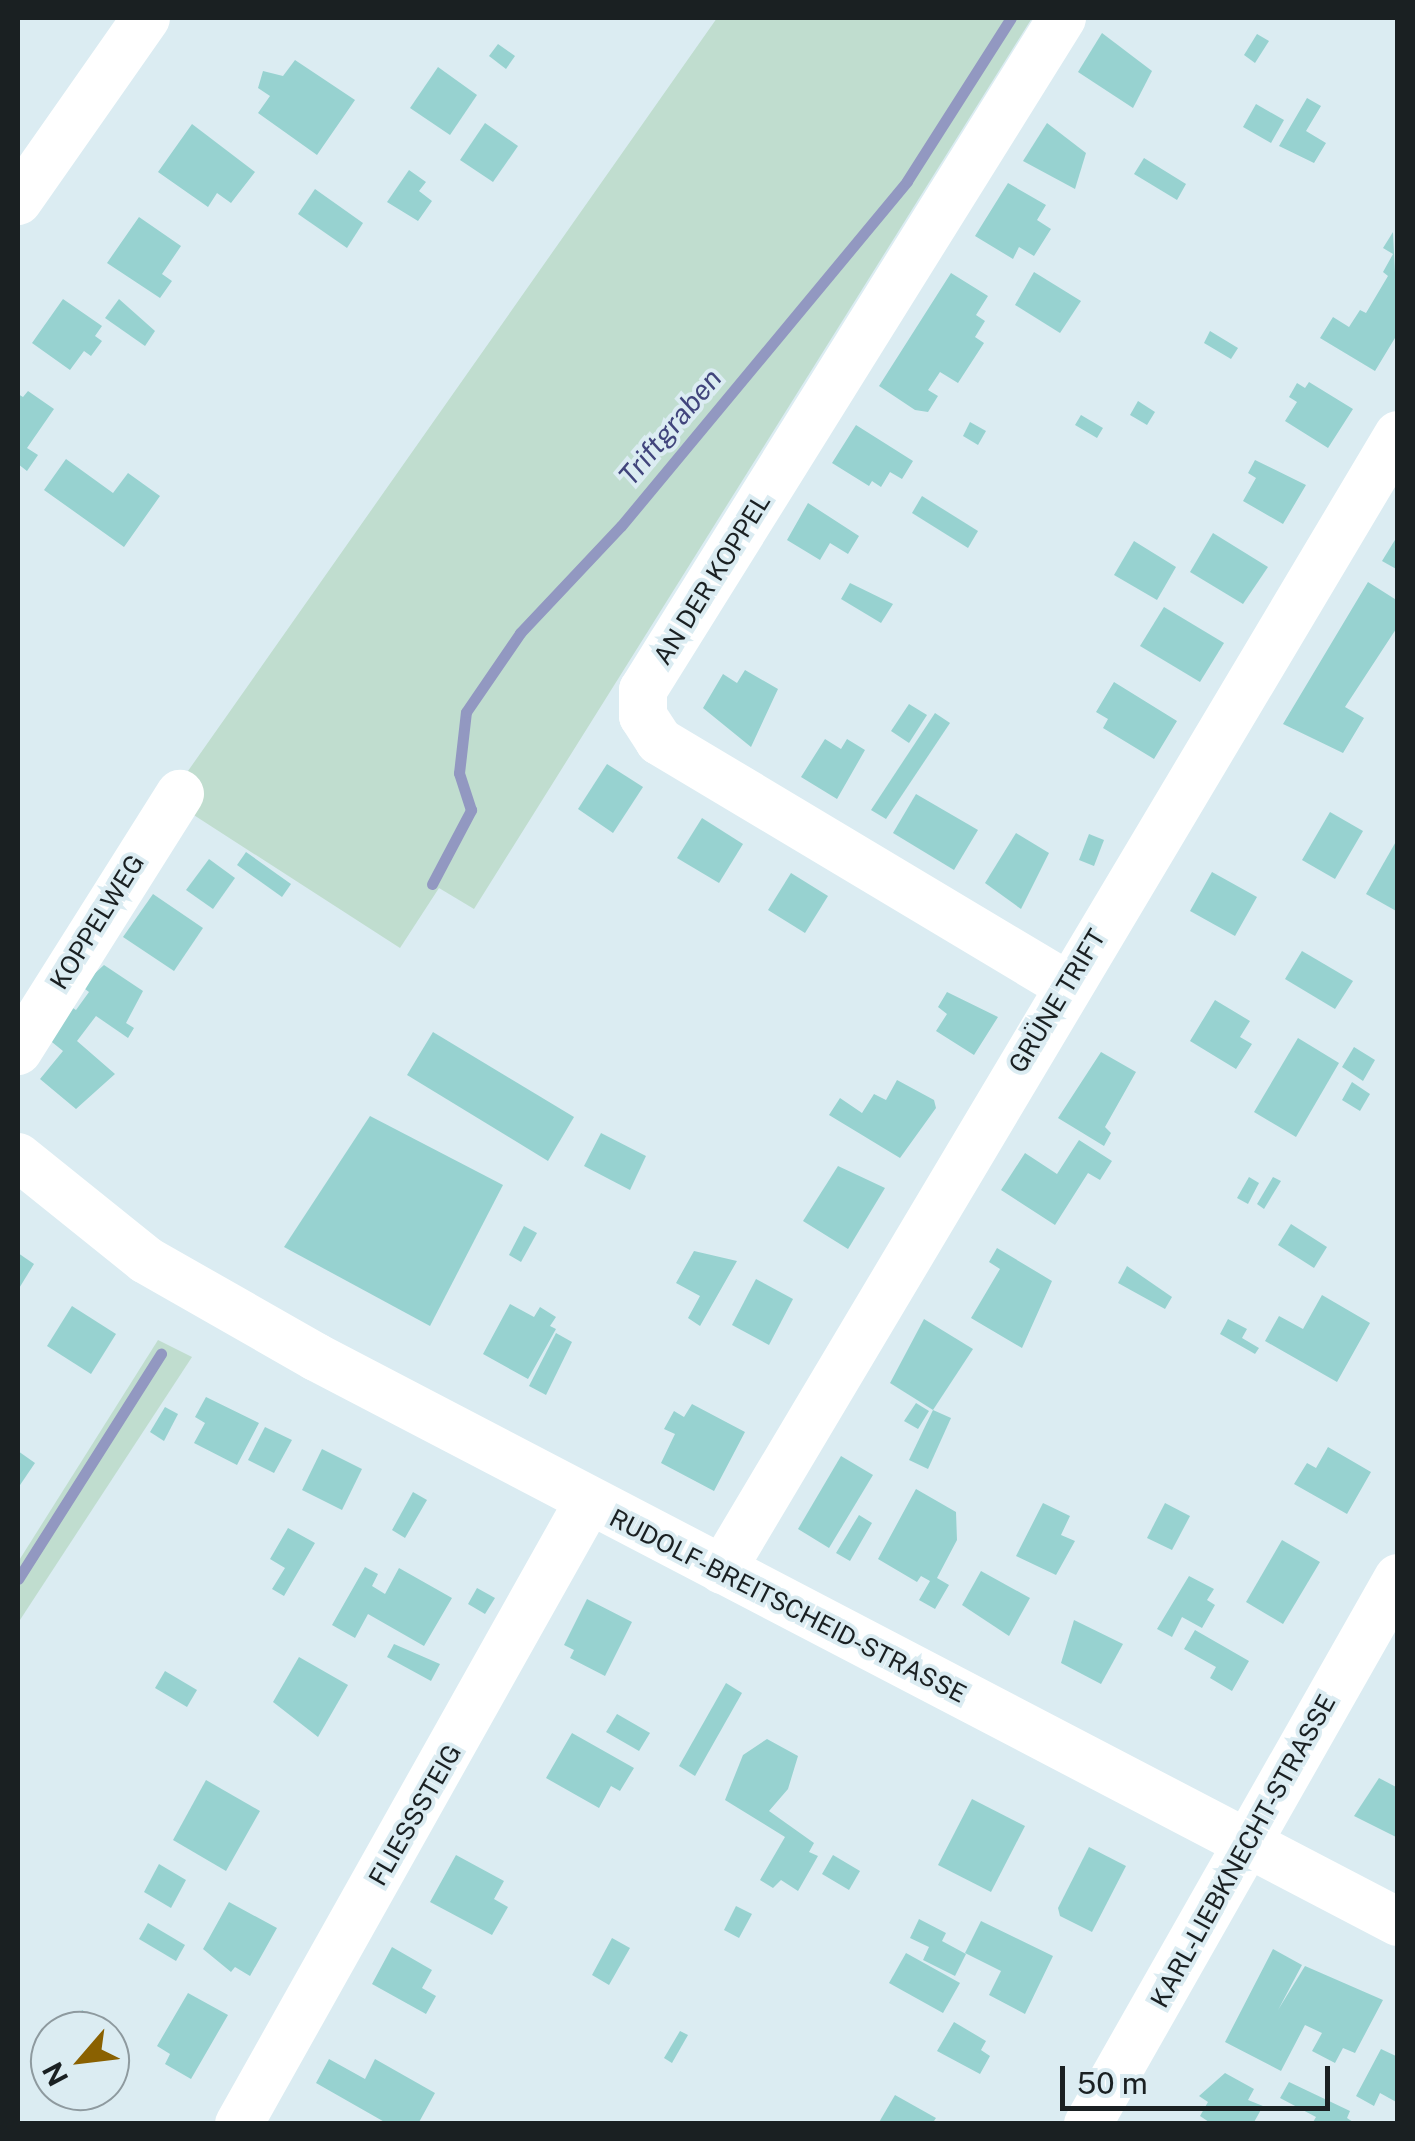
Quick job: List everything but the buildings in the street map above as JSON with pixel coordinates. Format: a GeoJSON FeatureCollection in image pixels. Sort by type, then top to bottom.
{"type":"FeatureCollection","features":[{"type":"Feature","properties":{"kind":"street"},"geometry":{"type":"LineString","coordinates":[[18,201],[146,18]]}},
{"type":"Feature","properties":{"kind":"street","name":"AN DER KOPPEL"},"geometry":{"type":"LineString","coordinates":[[1062,18],[643,690],[643,716],[659,741],[1066,985]]}},
{"type":"Feature","properties":{"kind":"street","name":"GRÜNE TRIFT"},"geometry":{"type":"LineString","coordinates":[[722,1570],[1066,985],[1398,435]]}},
{"type":"Feature","properties":{"kind":"street","name":"KOPPELWEG"},"geometry":{"type":"LineString","coordinates":[[18,1051],[119,881],[180,794]]}},
{"type":"Feature","properties":{"kind":"street","name":"RUDOLF-BREITSCHEID-STRASSE"},"geometry":{"type":"LineString","coordinates":[[18,1157],[184,1283],[587,1504],[722,1570],[1398,1922]]}},
{"type":"Feature","properties":{"kind":"street","name":"FLIESSSTEIG"},"geometry":{"type":"LineString","coordinates":[[239,2124],[587,1504]]}},
{"type":"Feature","properties":{"kind":"street","name":"KARL-LIEBKNECHT-STRASSE"},"geometry":{"type":"LineString","coordinates":[[1088,2124],[1398,1578]]}},
{"type":"Feature","properties":{"kind":"green space"},"geometry":{"type":"Polygon","coordinates":[[[717,18],[1032,18],[474,909],[439,888],[400,948],[186,810],[18,1077],[18,1039],[169,798],[717,18]]]}},
{"type":"Feature","properties":{"kind":"green space"},"geometry":{"type":"Polygon","coordinates":[[[158,1340],[192,1357],[18,1623],[18,1562],[158,1340]]]}},
{"type":"Feature","properties":{"kind":"waterway","name":"Triftgraben"},"geometry":{"type":"LineString","coordinates":[[432,884],[471,810],[459,773],[466,712],[520,633],[621,526],[907,181],[1011,18]]}},
{"type":"Feature","properties":{"kind":"waterway"},"geometry":{"type":"LineString","coordinates":[[18,1579],[161,1354]]}}]}
